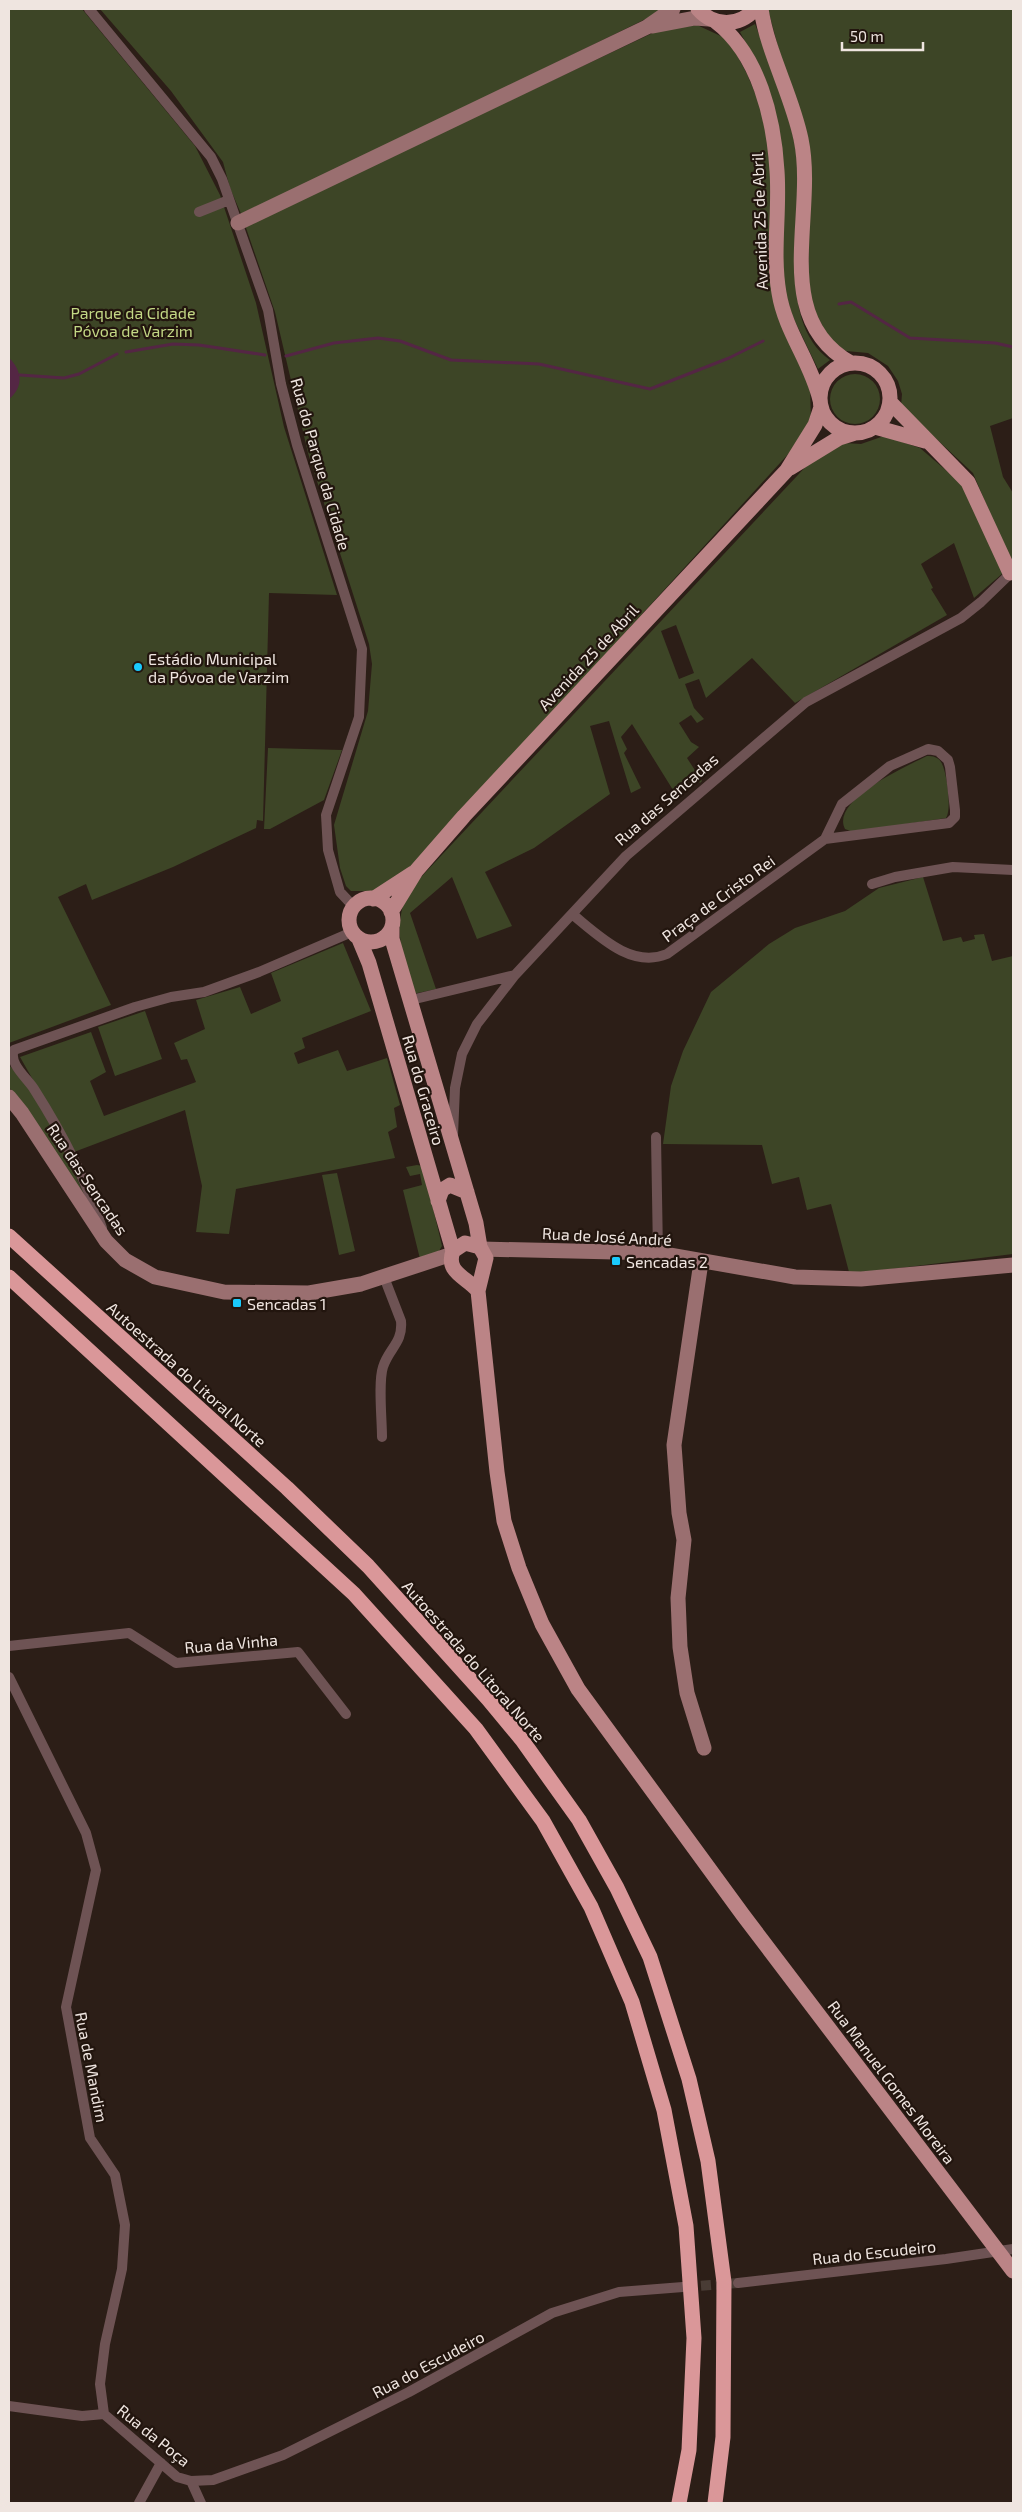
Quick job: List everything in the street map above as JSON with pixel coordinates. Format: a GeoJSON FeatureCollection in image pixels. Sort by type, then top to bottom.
{"type":"FeatureCollection","features":[{"type":"Feature","properties":{"kind":"highway","name":"Autoestrada do Litoral Norte"},"geometry":{"type":"LineString","coordinates":[[9,1236],[287,1488],[368,1566],[488,1699],[522,1740],[579,1820],[650,1957],[689,2079],[708,2161],[724,2282],[723,2437],[715,2503]]}},
{"type":"Feature","properties":{"kind":"highway"},"geometry":{"type":"LineString","coordinates":[[9,1277],[354,1594],[476,1729],[543,1822],[591,1907],[632,2002],[664,2110],[686,2226],[694,2338],[689,2450],[679,2503]]}},
{"type":"Feature","properties":{"kind":"main road"},"geometry":{"type":"LineString","coordinates":[[707,16],[736,22],[746,17],[755,9]]}},
{"type":"Feature","properties":{"kind":"main road"},"geometry":{"type":"LineString","coordinates":[[761,9],[765,29],[796,117],[802,141],[804,168],[802,286],[812,326],[824,343],[837,355],[851,364],[861,364],[877,371],[889,390],[890,402],[887,412],[875,427],[927,441]]}},
{"type":"Feature","properties":{"kind":"main road","name":"Avenida 25 de Abril"},"geometry":{"type":"LineString","coordinates":[[707,16],[730,32],[743,52],[767,109],[777,172],[776,270],[779,294],[786,317],[816,381],[821,403],[830,423],[846,432],[856,433]]}},
{"type":"Feature","properties":{"kind":"main road","name":"Avenida 25 de Abril"},"geometry":{"type":"LineString","coordinates":[[391,912],[416,871],[464,816],[787,470],[815,425],[825,380],[832,372],[851,364]]}},
{"type":"Feature","properties":{"kind":"main road"},"geometry":{"type":"LineString","coordinates":[[890,402],[968,482],[1012,576]]}},
{"type":"Feature","properties":{"kind":"main road","name":"Avenida 25 de Abril"},"geometry":{"type":"LineString","coordinates":[[787,470],[839,438],[875,427]]}},
{"type":"Feature","properties":{"kind":"main road","name":"Avenida 25 de Abril"},"geometry":{"type":"LineString","coordinates":[[354,907],[366,899],[372,899],[416,871]]}},
{"type":"Feature","properties":{"kind":"main road"},"geometry":{"type":"LineString","coordinates":[[372,899],[384,903],[391,912],[392,939],[485,1255],[478,1291]]}},
{"type":"Feature","properties":{"kind":"main road"},"geometry":{"type":"LineString","coordinates":[[354,907],[349,919],[356,935],[372,942],[378,941],[384,938],[392,928]]}},
{"type":"Feature","properties":{"kind":"main road","name":"Rua do Graceiro"},"geometry":{"type":"LineString","coordinates":[[356,935],[370,963],[438,1201],[448,1253]]}},
{"type":"Feature","properties":{"kind":"main road"},"geometry":{"type":"LineString","coordinates":[[438,1201],[442,1190],[450,1185],[467,1192]]}},
{"type":"Feature","properties":{"kind":"main road"},"geometry":{"type":"LineString","coordinates":[[478,1291],[456,1273],[448,1253],[465,1243],[485,1255]]}},
{"type":"Feature","properties":{"kind":"main road"},"geometry":{"type":"LineString","coordinates":[[464,1278],[474,1277],[485,1255]]}},
{"type":"Feature","properties":{"kind":"main road","name":"Rua Manuel Gomes Moreira"},"geometry":{"type":"LineString","coordinates":[[478,1291],[504,1521],[519,1568],[542,1624],[578,1689],[743,1915],[1006,2250],[1013,2271]]}},
{"type":"Feature","properties":{"kind":"street","name":"Rua do Parque da Cidade"},"geometry":{"type":"LineString","coordinates":[[89,9],[211,157],[238,223],[268,310],[281,384],[297,445],[362,649],[359,717],[326,815],[328,850],[340,892],[354,907]]}},
{"type":"Feature","properties":{"kind":"street"},"geometry":{"type":"LineString","coordinates":[[238,223],[647,27],[673,9]]}},
{"type":"Feature","properties":{"kind":"street"},"geometry":{"type":"LineString","coordinates":[[647,27],[707,16]]}},
{"type":"Feature","properties":{"kind":"street"},"geometry":{"type":"LineString","coordinates":[[199,212],[229,200]]}},
{"type":"Feature","properties":{"kind":"street","name":"Rua das Sencadas"},"geometry":{"type":"LineString","coordinates":[[452,1145],[455,1088],[462,1054],[477,1024],[515,975],[626,856],[793,711],[824,690],[961,618],[1012,576]]}},
{"type":"Feature","properties":{"kind":"street","name":"Praça de Cristo Rei"},"geometry":{"type":"LineString","coordinates":[[572,914],[616,948],[647,957],[663,956],[825,839],[842,804],[890,766],[928,750],[938,751],[948,760],[955,810],[955,817],[950,823],[825,839]]}},
{"type":"Feature","properties":{"kind":"street"},"geometry":{"type":"LineString","coordinates":[[872,884],[895,877],[953,867],[1013,870]]}},
{"type":"Feature","properties":{"kind":"street"},"geometry":{"type":"LineString","coordinates":[[106,1241],[84,1179],[34,1089],[14,1062],[12,1055],[14,1050],[135,1006],[171,997],[204,992],[356,935]]}},
{"type":"Feature","properties":{"kind":"street"},"geometry":{"type":"LineString","coordinates":[[411,1000],[515,975]]}},
{"type":"Feature","properties":{"kind":"street","name":"Rua das Sencadas"},"geometry":{"type":"LineString","coordinates":[[9,1097],[22,1113],[106,1241],[125,1260],[147,1274],[175,1283],[213,1291],[309,1293],[345,1288],[384,1277],[448,1253]]}},
{"type":"Feature","properties":{"kind":"street"},"geometry":{"type":"LineString","coordinates":[[656,1137],[658,1253]]}},
{"type":"Feature","properties":{"kind":"street","name":"Rua de José André"},"geometry":{"type":"LineString","coordinates":[[485,1255],[658,1253],[795,1277],[861,1279],[1013,1265]]}},
{"type":"Feature","properties":{"kind":"street"},"geometry":{"type":"LineString","coordinates":[[701,1262],[674,1445],[678,1513],[684,1540],[678,1598],[680,1647],[687,1693],[704,1748]]}},
{"type":"Feature","properties":{"kind":"street"},"geometry":{"type":"LineString","coordinates":[[382,1437],[383,1368],[399,1340],[402,1328],[384,1277]]}},
{"type":"Feature","properties":{"kind":"street","name":"Rua da Vinha"},"geometry":{"type":"LineString","coordinates":[[9,1646],[129,1632],[176,1663],[298,1652],[346,1714]]}},
{"type":"Feature","properties":{"kind":"street","name":"Rua de Mandim"},"geometry":{"type":"LineString","coordinates":[[9,1680],[86,1833],[96,1870],[66,2008],[90,2138],[115,2175],[125,2225],[122,2269],[105,2344],[100,2384],[104,2414]]}},
{"type":"Feature","properties":{"kind":"street","name":"Rua do Escudeiro"},"geometry":{"type":"LineString","coordinates":[[738,2282],[946,2259],[1006,2250]]}},
{"type":"Feature","properties":{"kind":"street","name":"Rua do Escudeiro"},"geometry":{"type":"LineString","coordinates":[[191,2481],[213,2480],[283,2455],[409,2392],[552,2313],[619,2292],[683,2288]]}},
{"type":"Feature","properties":{"kind":"street"},"geometry":{"type":"LineString","coordinates":[[9,2406],[82,2416],[104,2414]]}},
{"type":"Feature","properties":{"kind":"street","name":"Rua da Poça"},"geometry":{"type":"LineString","coordinates":[[104,2414],[177,2477],[191,2481],[202,2503]]}},
{"type":"Feature","properties":{"kind":"street"},"geometry":{"type":"LineString","coordinates":[[139,2503],[161,2463]]}},
{"type":"Feature","properties":{"kind":"green space","name":"Parque da Cidade Póvoa de Varzim"},"geometry":{"type":"Polygon","coordinates":[[[9,9],[82,9],[195,146],[220,195],[256,303],[284,427],[337,595],[269,593],[263,821],[257,820],[256,828],[173,867],[92,900],[86,884],[58,897],[111,1005],[9,1043],[9,9]]]}},
{"type":"Feature","properties":{"kind":"green space"},"geometry":{"type":"Polygon","coordinates":[[[100,9],[666,9],[242,216],[230,188],[223,162],[171,91],[100,9]]]}},
{"type":"Feature","properties":{"kind":"green space"},"geometry":{"type":"Polygon","coordinates":[[[768,9],[1013,9],[1013,418],[990,426],[1003,477],[1013,493],[1012,565],[973,473],[901,406],[902,394],[898,381],[888,366],[868,353],[846,351],[830,340],[812,306],[808,285],[810,168],[768,9]]]}},
{"type":"Feature","properties":{"kind":"green space"},"geometry":{"type":"Polygon","coordinates":[[[755,24],[787,111],[795,146],[799,188],[796,241],[797,296],[802,321],[813,342],[830,360],[818,369],[792,315],[785,292],[760,69],[740,32],[755,24]]]}},
{"type":"Feature","properties":{"kind":"green space"},"geometry":{"type":"Polygon","coordinates":[[[697,25],[725,38],[731,44],[747,74],[763,112],[772,172],[770,271],[810,387],[811,421],[801,440],[411,867],[380,891],[351,891],[346,886],[340,868],[334,825],[368,711],[372,664],[369,644],[308,453],[275,312],[245,225],[657,31],[697,25]]]}},
{"type":"Feature","properties":{"kind":"green space"},"geometry":{"type":"Polygon","coordinates":[[[855,374],[873,381],[880,399],[873,417],[855,424],[837,417],[830,399],[837,381],[855,374]]]}},
{"type":"Feature","properties":{"kind":"green space"},"geometry":{"type":"Polygon","coordinates":[[[884,436],[920,448],[962,484],[1003,573],[974,598],[954,543],[921,564],[933,588],[931,589],[947,615],[795,703],[752,658],[706,698],[699,679],[685,684],[694,708],[704,719],[697,723],[691,715],[679,723],[691,742],[699,747],[687,758],[702,781],[700,783],[692,774],[673,790],[632,724],[621,737],[627,749],[624,753],[641,788],[631,793],[609,721],[590,726],[610,794],[534,848],[485,872],[512,926],[477,939],[452,877],[410,913],[436,989],[413,994],[400,942],[401,917],[409,890],[811,461],[844,443],[861,444],[884,436]],[[676,625],[661,631],[679,679],[694,673],[676,625]]]}},
{"type":"Feature","properties":{"kind":"green space"},"geometry":{"type":"Polygon","coordinates":[[[268,748],[342,750],[324,800],[270,829],[264,829],[268,748]]]}},
{"type":"Feature","properties":{"kind":"green space"},"geometry":{"type":"Polygon","coordinates":[[[927,756],[940,760],[943,767],[949,799],[946,818],[853,832],[845,829],[843,818],[849,807],[859,796],[888,776],[927,756]]]}},
{"type":"Feature","properties":{"kind":"green space"},"geometry":{"type":"Polygon","coordinates":[[[923,877],[943,941],[961,937],[963,942],[975,939],[974,935],[984,934],[992,961],[1013,956],[1013,1254],[867,1272],[849,1272],[831,1204],[807,1210],[799,1177],[772,1184],[762,1145],[663,1144],[671,1086],[683,1051],[711,992],[769,944],[795,928],[845,911],[879,888],[923,877]]]}},
{"type":"Feature","properties":{"kind":"green space"},"geometry":{"type":"Polygon","coordinates":[[[343,943],[371,1011],[302,1038],[305,1048],[294,1053],[298,1064],[338,1050],[347,1071],[387,1058],[400,1105],[394,1108],[397,1127],[388,1132],[395,1158],[236,1189],[229,1234],[196,1232],[202,1186],[185,1110],[74,1152],[20,1057],[91,1032],[106,1072],[90,1081],[104,1116],[196,1082],[187,1059],[181,1060],[174,1043],[205,1029],[196,1000],[240,987],[251,1014],[281,1001],[271,973],[343,943]]]}},
{"type":"Feature","properties":{"kind":"green space"},"geometry":{"type":"Polygon","coordinates":[[[145,1011],[162,1059],[115,1076],[98,1027],[145,1011]]]}},
{"type":"Feature","properties":{"kind":"green space"},"geometry":{"type":"Polygon","coordinates":[[[9,1065],[33,1094],[43,1111],[86,1197],[9,1087],[9,1065]]]}},
{"type":"Feature","properties":{"kind":"green space"},"geometry":{"type":"Polygon","coordinates":[[[423,1166],[442,1246],[439,1251],[420,1259],[403,1190],[422,1185],[420,1174],[410,1176],[406,1167],[423,1166]]]}},
{"type":"Feature","properties":{"kind":"green space"},"geometry":{"type":"Polygon","coordinates":[[[337,1173],[355,1251],[339,1255],[322,1175],[337,1173]]]}},
{"type":"Feature","properties":{"kind":"shaded area"},"geometry":{"type":"Polygon","coordinates":[[[9,358],[17,368],[20,378],[17,389],[9,399],[9,358]]]}},
{"type":"Feature","properties":{"kind":"waterway"},"geometry":{"type":"LineString","coordinates":[[839,304],[851,302],[910,338],[995,343],[1013,347]]}},
{"type":"Feature","properties":{"kind":"waterway"},"geometry":{"type":"LineString","coordinates":[[286,356],[334,343],[378,338],[400,341],[451,360],[539,364],[650,389],[729,358],[763,341]]}},
{"type":"Feature","properties":{"kind":"waterway"},"geometry":{"type":"LineString","coordinates":[[126,352],[173,344],[199,345],[265,355]]}},
{"type":"Feature","properties":{"kind":"waterway"},"geometry":{"type":"LineString","coordinates":[[20,375],[64,378],[79,374],[117,354]]}},
{"type":"Feature","properties":{"kind":"tunnel"},"geometry":{"type":"LineString","coordinates":[[686,2287],[738,2283]]}},
{"type":"Feature","properties":{"kind":"place","name":"Estádio Municipal da Póvoa de Varzim"},"geometry":{"type":"Point","coordinates":[138,667]}},
{"type":"Feature","properties":{"kind":"place","name":"Sencadas 2"},"geometry":{"type":"Point","coordinates":[616,1261]}},
{"type":"Feature","properties":{"kind":"place","name":"Sencadas 1"},"geometry":{"type":"Point","coordinates":[237,1303]}}]}
